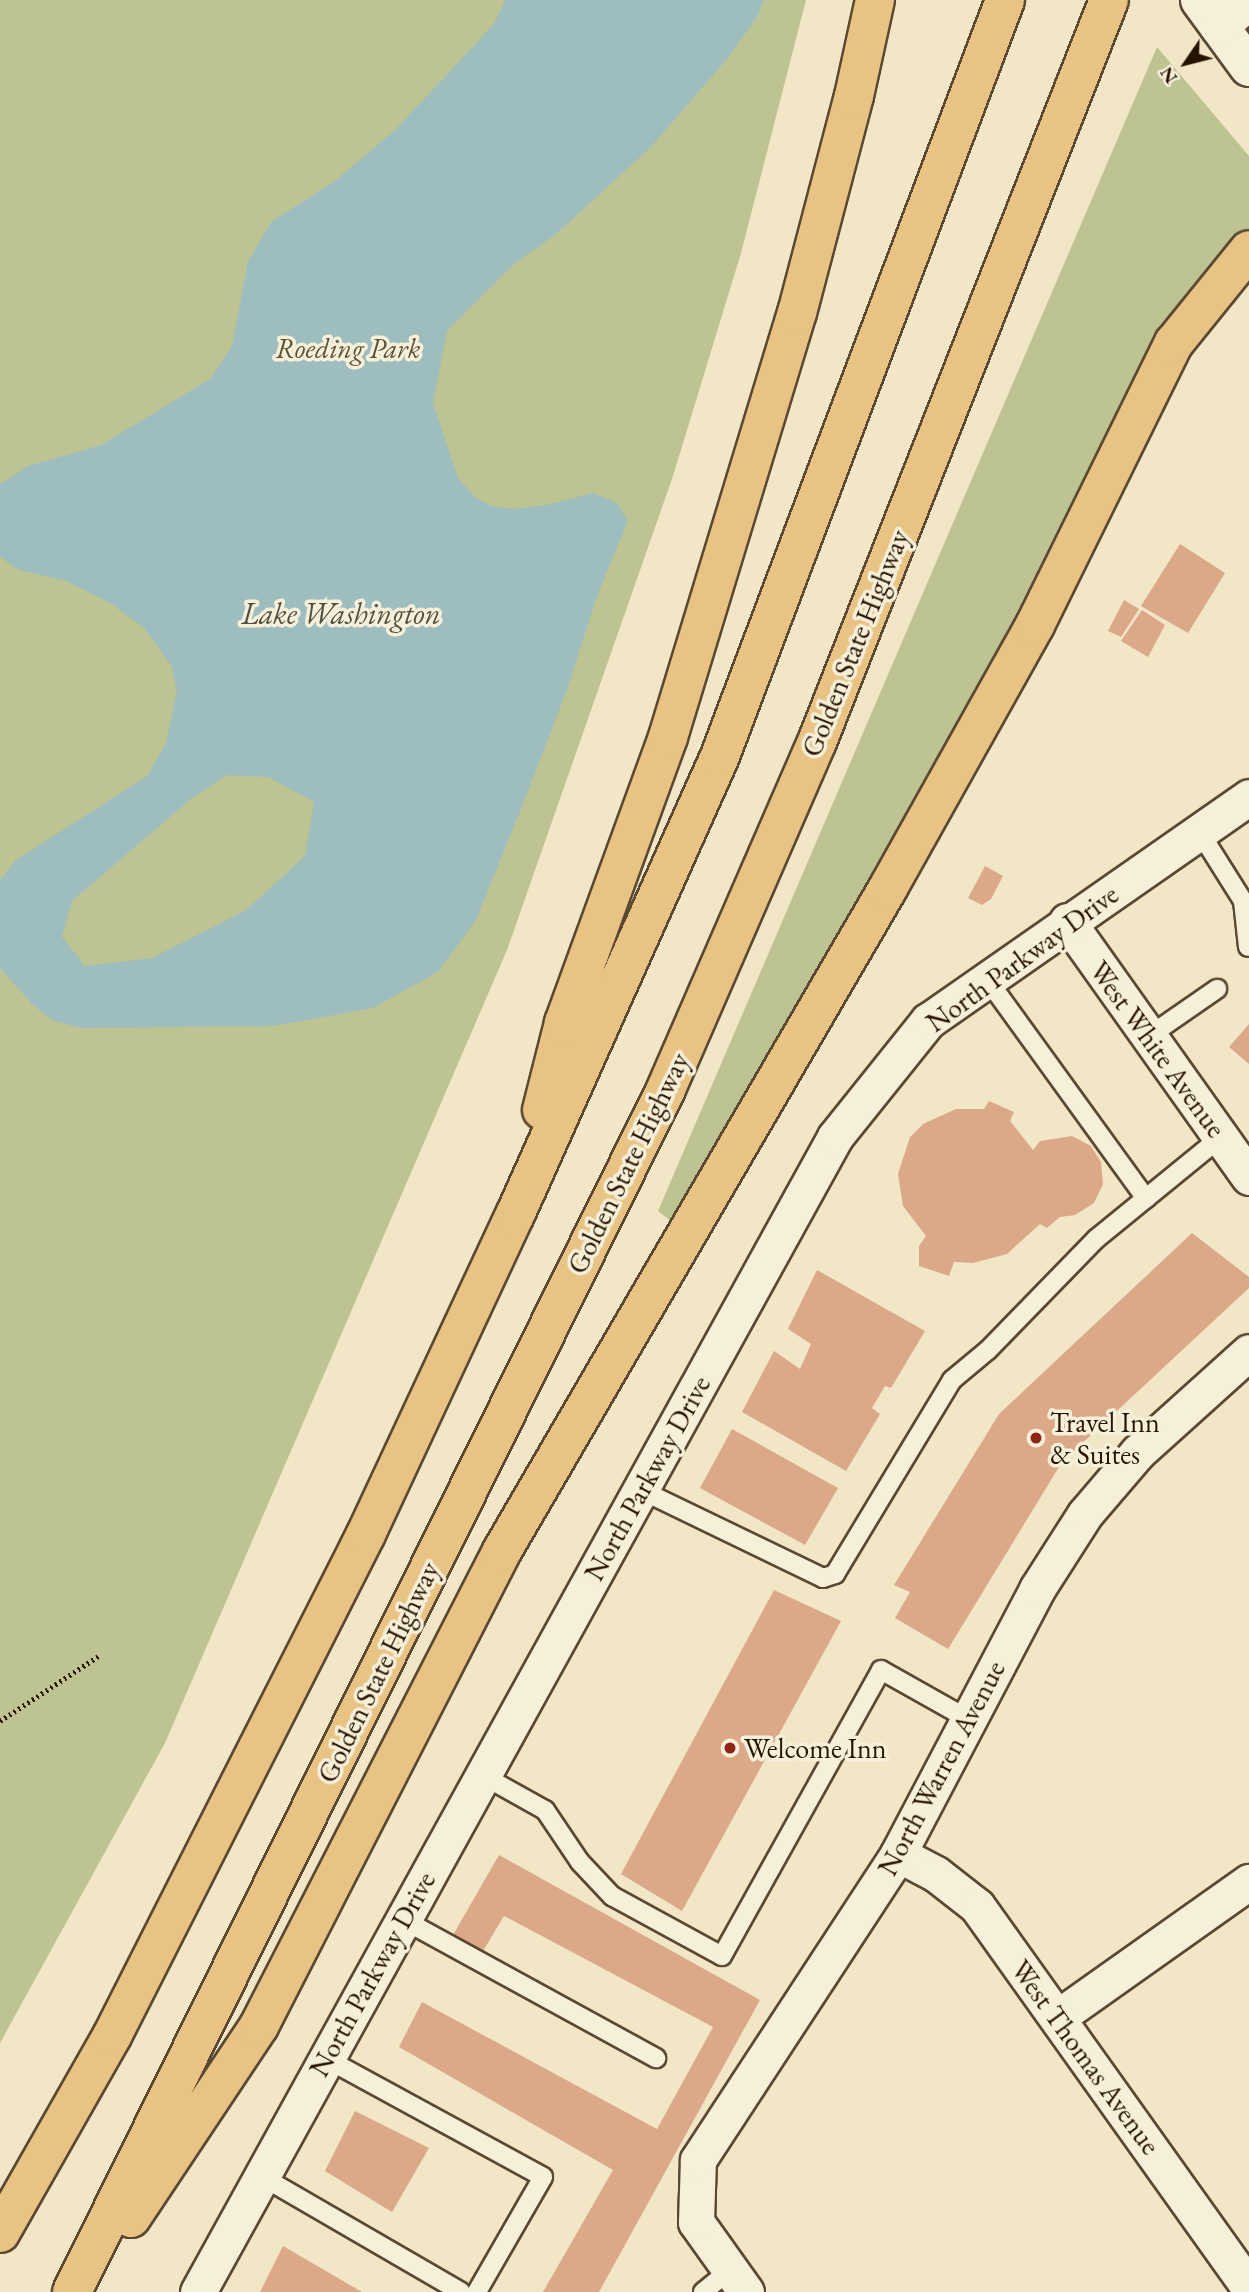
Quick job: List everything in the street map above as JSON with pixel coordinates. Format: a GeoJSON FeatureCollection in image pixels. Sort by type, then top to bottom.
{"type":"FeatureCollection","features":[{"type":"Feature","properties":{"kind":"highway"},"geometry":{"type":"LineString","coordinates":[[515,1215],[564,1023],[668,737],[797,313],[854,96],[875,0]]}},
{"type":"Feature","properties":{"kind":"highway"},"geometry":{"type":"LineString","coordinates":[[0,2233],[111,2036],[366,1534],[515,1215],[720,756],[1005,0]]}},
{"type":"Feature","properties":{"kind":"highway","name":"Golden State Highway"},"geometry":{"type":"LineString","coordinates":[[72,2292],[666,1088],[817,742],[1109,0]]}},
{"type":"Feature","properties":{"kind":"highway"},"geometry":{"type":"LineString","coordinates":[[81,2292],[259,2026],[502,1551],[791,1055],[1035,625],[1174,343],[1235,275],[1249,250]]}},
{"type":"Feature","properties":{"kind":"highway"},"geometry":{"type":"LineString","coordinates":[[0,2201],[111,2036]]}},
{"type":"Feature","properties":{"kind":"main road"},"geometry":{"type":"LineString","coordinates":[[1249,1],[1209,13],[1249,67]]}},
{"type":"Feature","properties":{"kind":"street","name":"North Parkway Drive"},"geometry":{"type":"LineString","coordinates":[[198,2292],[835,1137],[928,1021],[1067,921],[1249,797]]}},
{"type":"Feature","properties":{"kind":"street","name":"West White Avenue"},"geometry":{"type":"LineString","coordinates":[[1067,921],[1249,1177]]}},
{"type":"Feature","properties":{"kind":"street","name":"North Warren Avenue"},"geometry":{"type":"LineString","coordinates":[[738,2281],[696,2222],[698,2160],[898,1854],[1037,1589],[1085,1514],[1138,1452],[1249,1352]]}},
{"type":"Feature","properties":{"kind":"street","name":"West Thomas Avenue"},"geometry":{"type":"LineString","coordinates":[[898,1854],[936,1874],[977,1906],[1249,2287]]}},
{"type":"Feature","properties":{"kind":"street"},"geometry":{"type":"LineString","coordinates":[[1058,2017],[1249,1882]]}},
{"type":"Feature","properties":{"kind":"lane"},"geometry":{"type":"LineString","coordinates":[[1199,831],[1243,901],[1248,947]]}},
{"type":"Feature","properties":{"kind":"lane"},"geometry":{"type":"LineString","coordinates":[[987,979],[1146,1199]]}},
{"type":"Feature","properties":{"kind":"lane"},"geometry":{"type":"LineString","coordinates":[[1149,1036],[1217,989]]}},
{"type":"Feature","properties":{"kind":"lane"},"geometry":{"type":"LineString","coordinates":[[641,1490],[823,1578],[835,1574],[952,1380],[988,1350],[1096,1239],[1221,1137]]}},
{"type":"Feature","properties":{"kind":"lane"},"geometry":{"type":"LineString","coordinates":[[482,1775],[545,1810],[580,1862],[612,1896],[722,1956],[881,1670],[968,1719]]}},
{"type":"Feature","properties":{"kind":"lane"},"geometry":{"type":"LineString","coordinates":[[402,1919],[656,2058]]}},
{"type":"Feature","properties":{"kind":"lane"},"geometry":{"type":"LineString","coordinates":[[325,2058],[543,2178],[477,2292]]}},
{"type":"Feature","properties":{"kind":"lane"},"geometry":{"type":"LineString","coordinates":[[261,2176],[461,2292]]}},
{"type":"Feature","properties":{"kind":"lane"},"geometry":{"type":"LineString","coordinates":[[703,2292],[738,2281]]}},
{"type":"Feature","properties":{"kind":"path"},"geometry":{"type":"LineString","coordinates":[[0,1721],[100,1655]]}},
{"type":"Feature","properties":{"kind":"green space","name":"Roeding Park"},"geometry":{"type":"Polygon","coordinates":[[[0,0],[806,0],[741,253],[673,476],[507,950],[165,1743],[0,2043],[0,0]]]}},
{"type":"Feature","properties":{"kind":"green space"},"geometry":{"type":"Polygon","coordinates":[[[1157,47],[1249,156],[1249,231],[1190,298],[688,1235],[658,1211],[1157,47]]]}},
{"type":"Feature","properties":{"kind":"water","name":"Lake Washington"},"geometry":{"type":"Polygon","coordinates":[[[505,0],[764,0],[757,17],[727,59],[649,149],[555,235],[514,264],[447,331],[433,403],[458,478],[474,496],[491,506],[514,509],[547,505],[593,493],[617,503],[628,521],[597,596],[567,690],[476,920],[438,972],[373,1008],[273,1026],[80,1028],[52,1020],[32,1004],[0,968],[0,880],[16,860],[147,776],[166,743],[177,690],[171,665],[144,628],[110,603],[66,581],[19,570],[0,557],[0,484],[28,466],[101,445],[210,379],[232,346],[248,261],[271,222],[336,180],[396,129],[494,24],[505,0]],[[227,775],[191,799],[72,901],[62,937],[85,966],[152,958],[246,910],[305,856],[314,802],[268,777],[227,775]]]}},
{"type":"Feature","properties":{"kind":"building"},"geometry":{"type":"Polygon","coordinates":[[[1180,544],[1225,573],[1188,633],[1141,606],[1180,544]]]}},
{"type":"Feature","properties":{"kind":"building"},"geometry":{"type":"Polygon","coordinates":[[[1124,600],[1139,609],[1121,637],[1108,631],[1124,600]]]}},
{"type":"Feature","properties":{"kind":"building"},"geometry":{"type":"Polygon","coordinates":[[[1142,610],[1165,625],[1148,657],[1121,641],[1142,610]]]}},
{"type":"Feature","properties":{"kind":"building"},"geometry":{"type":"Polygon","coordinates":[[[985,866],[1003,876],[991,899],[982,905],[968,898],[985,866]]]}},
{"type":"Feature","properties":{"kind":"building"},"geometry":{"type":"Polygon","coordinates":[[[1249,1024],[1249,1064],[1229,1047],[1249,1024]]]}},
{"type":"Feature","properties":{"kind":"building"},"geometry":{"type":"Polygon","coordinates":[[[989,1101],[1014,1112],[1010,1121],[1033,1150],[1040,1141],[1072,1136],[1091,1146],[1101,1162],[1103,1184],[1094,1203],[1075,1215],[1060,1217],[1047,1228],[1040,1224],[1007,1254],[973,1263],[954,1262],[949,1276],[919,1266],[919,1246],[926,1236],[903,1206],[898,1174],[910,1137],[923,1124],[956,1109],[984,1109],[989,1101]]]}},
{"type":"Feature","properties":{"kind":"building","name":"Travel Inn & Suites"},"geometry":{"type":"Polygon","coordinates":[[[1192,1233],[1249,1277],[1249,1288],[1062,1462],[948,1649],[895,1618],[910,1592],[894,1585],[999,1414],[1192,1233]]]}},
{"type":"Feature","properties":{"kind":"building"},"geometry":{"type":"Polygon","coordinates":[[[817,1270],[925,1331],[891,1388],[885,1386],[872,1408],[880,1414],[846,1471],[742,1412],[774,1351],[800,1369],[811,1344],[788,1329],[817,1270]]]}},
{"type":"Feature","properties":{"kind":"building"},"geometry":{"type":"Polygon","coordinates":[[[732,1429],[838,1488],[805,1545],[700,1488],[732,1429]]]}},
{"type":"Feature","properties":{"kind":"building","name":"Welcome Inn"},"geometry":{"type":"Polygon","coordinates":[[[774,1590],[841,1621],[682,1911],[621,1874],[774,1590]]]}},
{"type":"Feature","properties":{"kind":"building"},"geometry":{"type":"Polygon","coordinates":[[[499,1855],[760,2000],[599,2292],[543,2292],[613,2170],[399,2047],[422,2002],[657,2129],[713,2027],[504,1916],[483,1951],[453,1935],[499,1855]]]}},
{"type":"Feature","properties":{"kind":"building"},"geometry":{"type":"Polygon","coordinates":[[[355,2111],[429,2148],[392,2212],[325,2171],[355,2111]]]}},
{"type":"Feature","properties":{"kind":"building"},"geometry":{"type":"Polygon","coordinates":[[[283,2246],[362,2292],[260,2292],[283,2246]]]}},
{"type":"Feature","properties":{"kind":"place","name":"Travel Inn & Suites"},"geometry":{"type":"Point","coordinates":[1036,1438]}},
{"type":"Feature","properties":{"kind":"place","name":"Welcome Inn"},"geometry":{"type":"Point","coordinates":[730,1748]}}]}
